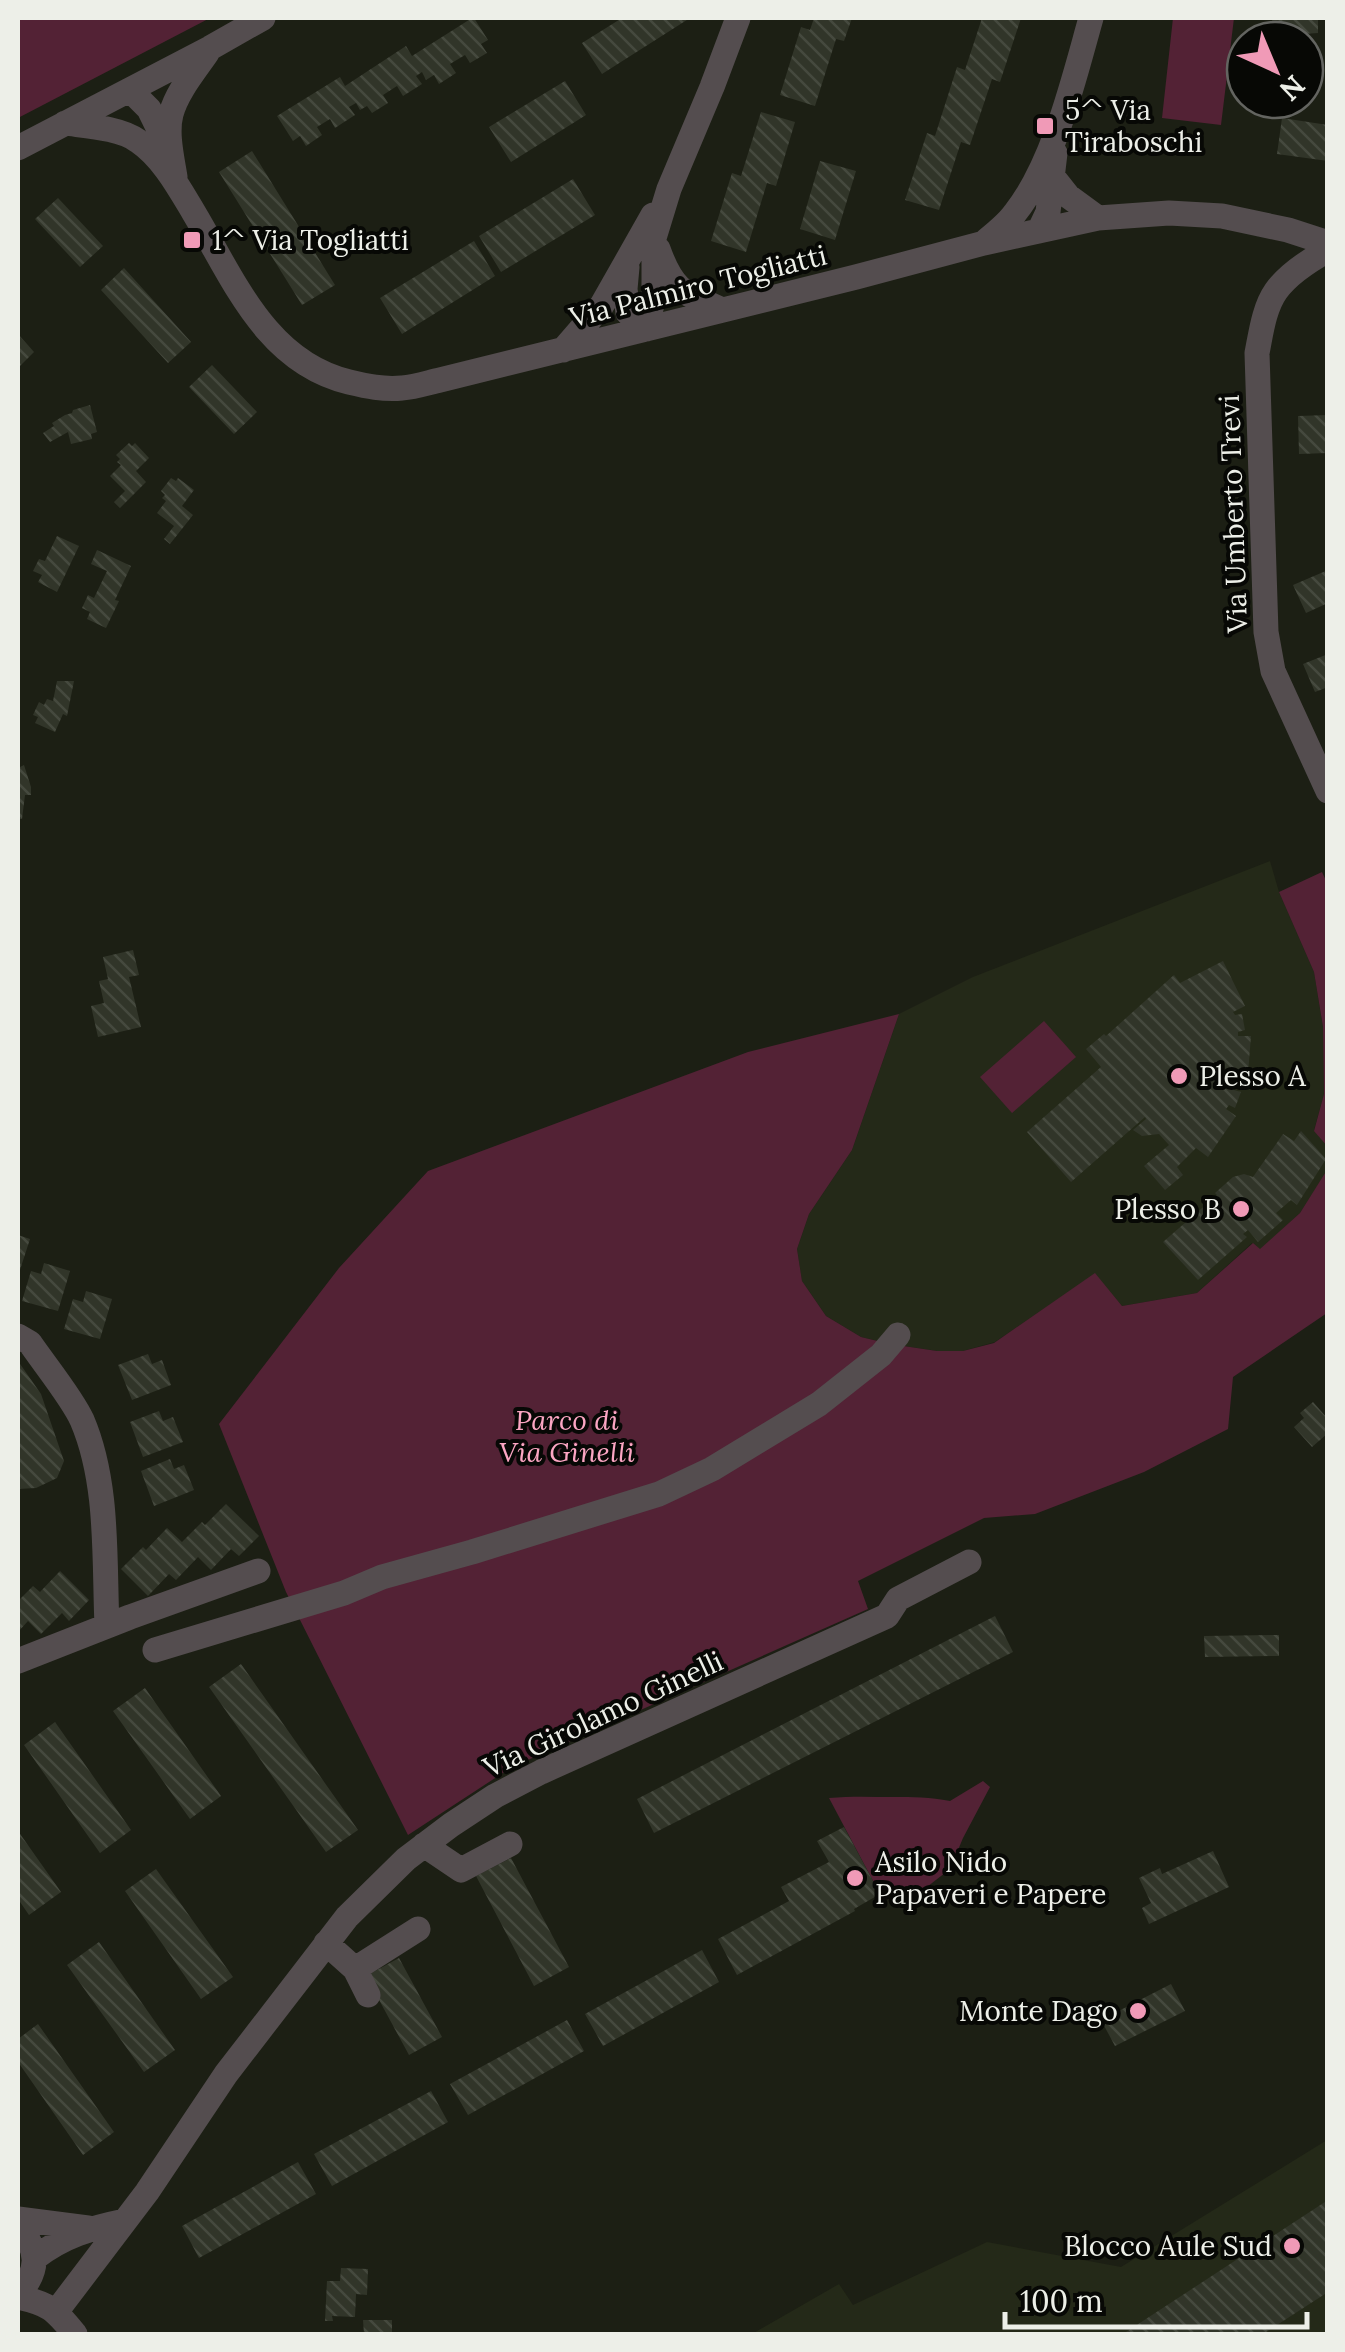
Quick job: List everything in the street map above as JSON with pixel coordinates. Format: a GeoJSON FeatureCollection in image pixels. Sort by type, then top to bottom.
{"type":"FeatureCollection","features":[{"type":"Feature","properties":{"kind":"street"},"geometry":{"type":"LineString","coordinates":[[18,148],[263,18]]}},
{"type":"Feature","properties":{"kind":"street"},"geometry":{"type":"LineString","coordinates":[[628,258],[628,313],[646,329],[654,296],[654,238],[669,189],[738,18]]}},
{"type":"Feature","properties":{"kind":"street"},"geometry":{"type":"LineString","coordinates":[[984,243],[1014,216],[1031,190],[1056,134],[1091,18]]}},
{"type":"Feature","properties":{"kind":"street"},"geometry":{"type":"LineString","coordinates":[[162,153],[170,116],[210,48]]}},
{"type":"Feature","properties":{"kind":"street","name":"Via Palmiro Togliatti"},"geometry":{"type":"LineString","coordinates":[[130,90],[176,182],[244,300],[267,331],[309,368],[331,378],[370,387],[401,388],[1098,218],[1169,212],[1222,216],[1288,230],[1328,247]]}},
{"type":"Feature","properties":{"kind":"street","name":"Via Palmiro Togliatti"},"geometry":{"type":"LineString","coordinates":[[64,123],[135,138],[162,153]]}},
{"type":"Feature","properties":{"kind":"street"},"geometry":{"type":"LineString","coordinates":[[1039,230],[1048,212],[1056,134]]}},
{"type":"Feature","properties":{"kind":"street"},"geometry":{"type":"LineString","coordinates":[[1053,177],[1068,196],[1098,218]]}},
{"type":"Feature","properties":{"kind":"street"},"geometry":{"type":"LineString","coordinates":[[564,350],[602,305],[669,189]]}},
{"type":"Feature","properties":{"kind":"street"},"geometry":{"type":"LineString","coordinates":[[1031,190],[1039,230]]}},
{"type":"Feature","properties":{"kind":"street"},"geometry":{"type":"LineString","coordinates":[[654,238],[667,274],[686,295],[722,310]]}},
{"type":"Feature","properties":{"kind":"street","name":"Via Umberto Trevi"},"geometry":{"type":"LineString","coordinates":[[1328,247],[1276,290],[1263,321],[1257,353],[1266,632],[1273,671],[1328,791]]}},
{"type":"Feature","properties":{"kind":"street"},"geometry":{"type":"LineString","coordinates":[[155,1650],[658,1494],[712,1469],[819,1404],[881,1355],[898,1335]]}},
{"type":"Feature","properties":{"kind":"street"},"geometry":{"type":"LineString","coordinates":[[18,1336],[30,1343],[82,1418],[96,1468],[102,1512],[107,1626]]}},
{"type":"Feature","properties":{"kind":"street","name":"Via Girolamo Ginelli"},"geometry":{"type":"LineString","coordinates":[[33,2302],[125,2221],[226,2074],[326,1944],[347,1917],[406,1859],[495,1796],[888,1616],[898,1599],[969,1562]]}},
{"type":"Feature","properties":{"kind":"street"},"geometry":{"type":"LineString","coordinates":[[18,1660],[258,1571]]}},
{"type":"Feature","properties":{"kind":"street"},"geometry":{"type":"LineString","coordinates":[[424,1845],[466,1880],[510,1844]]}},
{"type":"Feature","properties":{"kind":"street"},"geometry":{"type":"LineString","coordinates":[[355,1969],[418,1929]]}},
{"type":"Feature","properties":{"kind":"street"},"geometry":{"type":"LineString","coordinates":[[326,1944],[355,1969],[368,1995]]}},
{"type":"Feature","properties":{"kind":"street"},"geometry":{"type":"LineString","coordinates":[[34,2265],[54,2244],[88,2228],[125,2221]]}},
{"type":"Feature","properties":{"kind":"street"},"geometry":{"type":"LineString","coordinates":[[18,2222],[88,2228]]}},
{"type":"Feature","properties":{"kind":"street"},"geometry":{"type":"LineString","coordinates":[[18,2222],[29,2238],[34,2265],[33,2302],[74,2334]]}},
{"type":"Feature","properties":{"kind":"shaded area"},"geometry":{"type":"Polygon","coordinates":[[[1270,861],[1279,892],[1314,972],[1323,1027],[1324,1094],[1314,1130],[1327,1146],[1328,1170],[1300,1213],[1260,1250],[1252,1243],[1197,1293],[1122,1306],[1095,1274],[995,1342],[963,1351],[937,1351],[861,1337],[826,1316],[802,1281],[797,1249],[809,1214],[852,1150],[899,1014],[973,977],[1270,861]]]}},
{"type":"Feature","properties":{"kind":"shaded area"},"geometry":{"type":"Polygon","coordinates":[[[1327,2140],[1327,2334],[752,2334],[839,2284],[853,2305],[987,2242],[1121,2267],[1327,2140]]]}},
{"type":"Feature","properties":{"kind":"green space"},"geometry":{"type":"Polygon","coordinates":[[[18,18],[210,18],[18,118],[18,18]]]}},
{"type":"Feature","properties":{"kind":"green space"},"geometry":{"type":"Polygon","coordinates":[[[1173,18],[1234,18],[1225,20],[1221,125],[1162,118],[1173,18]]]}},
{"type":"Feature","properties":{"kind":"green space"},"geometry":{"type":"Polygon","coordinates":[[[1322,872],[1328,885],[1327,1146],[1314,1131],[1324,1094],[1323,1027],[1314,972],[1279,892],[1322,872]]]}},
{"type":"Feature","properties":{"kind":"green space","name":"Parco di Via Ginelli"},"geometry":{"type":"Polygon","coordinates":[[[899,1014],[852,1150],[809,1214],[797,1249],[802,1281],[826,1316],[861,1337],[937,1351],[963,1351],[994,1343],[1095,1273],[1122,1306],[1197,1293],[1253,1243],[1260,1249],[1300,1213],[1327,1170],[1327,1313],[1233,1377],[1228,1429],[1144,1472],[1035,1514],[984,1518],[858,1581],[868,1609],[512,1767],[408,1835],[286,1592],[219,1424],[339,1268],[428,1171],[748,1052],[899,1014]]]}},
{"type":"Feature","properties":{"kind":"green space"},"geometry":{"type":"Polygon","coordinates":[[[1044,1021],[1076,1057],[1012,1113],[980,1077],[1044,1021]]]}},
{"type":"Feature","properties":{"kind":"green space"},"geometry":{"type":"Polygon","coordinates":[[[983,1781],[990,1787],[950,1869],[914,1897],[890,1899],[880,1894],[829,1798],[915,1797],[950,1801],[983,1781]]]}},
{"type":"Feature","properties":{"kind":"building"},"geometry":{"type":"Polygon","coordinates":[[[472,18],[488,40],[481,44],[487,53],[470,63],[465,55],[450,64],[456,73],[439,84],[434,75],[426,80],[422,72],[416,76],[422,84],[403,96],[397,86],[383,95],[388,103],[372,113],[367,106],[360,110],[356,103],[349,107],[355,115],[335,128],[330,119],[317,127],[322,135],[306,146],[300,136],[293,141],[277,116],[340,77],[345,86],[406,46],[412,56],[472,18]]]}},
{"type":"Feature","properties":{"kind":"building"},"geometry":{"type":"Polygon","coordinates":[[[622,18],[690,18],[602,74],[582,43],[622,18]]]}},
{"type":"Feature","properties":{"kind":"building"},"geometry":{"type":"Polygon","coordinates":[[[814,18],[852,18],[844,41],[836,39],[815,106],[780,95],[801,27],[810,30],[814,18]]]}},
{"type":"Feature","properties":{"kind":"building"},"geometry":{"type":"Polygon","coordinates":[[[982,18],[1021,18],[1000,82],[992,79],[970,145],[961,142],[939,210],[905,200],[927,133],[935,136],[957,67],[965,70],[982,18]]]}},
{"type":"Feature","properties":{"kind":"building"},"geometry":{"type":"Polygon","coordinates":[[[1272,18],[1318,18],[1318,20],[1272,18]]]}},
{"type":"Feature","properties":{"kind":"building"},"geometry":{"type":"Polygon","coordinates":[[[565,81],[586,115],[511,162],[489,127],[565,81]]]}},
{"type":"Feature","properties":{"kind":"building"},"geometry":{"type":"Polygon","coordinates":[[[761,112],[795,122],[776,186],[767,183],[746,252],[711,241],[732,173],[741,176],[761,112]]]}},
{"type":"Feature","properties":{"kind":"building"},"geometry":{"type":"Polygon","coordinates":[[[1282,120],[1328,125],[1328,161],[1277,154],[1282,120]]]}},
{"type":"Feature","properties":{"kind":"building"},"geometry":{"type":"Polygon","coordinates":[[[252,151],[335,285],[302,305],[219,172],[252,151]]]}},
{"type":"Feature","properties":{"kind":"building"},"geometry":{"type":"Polygon","coordinates":[[[820,161],[856,171],[835,240],[800,229],[820,161]]]}},
{"type":"Feature","properties":{"kind":"building"},"geometry":{"type":"Polygon","coordinates":[[[573,179],[595,215],[501,272],[479,236],[573,179]]]}},
{"type":"Feature","properties":{"kind":"building"},"geometry":{"type":"Polygon","coordinates":[[[58,198],[103,246],[80,267],[35,219],[58,198]]]}},
{"type":"Feature","properties":{"kind":"building"},"geometry":{"type":"Polygon","coordinates":[[[474,241],[495,276],[402,334],[380,298],[474,241]]]}},
{"type":"Feature","properties":{"kind":"building"},"geometry":{"type":"Polygon","coordinates":[[[124,268],[191,342],[168,363],[101,290],[124,268]]]}},
{"type":"Feature","properties":{"kind":"building"},"geometry":{"type":"Polygon","coordinates":[[[18,334],[34,352],[18,368],[18,334]]]}},
{"type":"Feature","properties":{"kind":"building"},"geometry":{"type":"Polygon","coordinates":[[[212,365],[257,412],[234,434],[189,387],[212,365]]]}},
{"type":"Feature","properties":{"kind":"building"},"geometry":{"type":"Polygon","coordinates":[[[90,405],[97,432],[91,434],[92,439],[71,444],[68,432],[50,442],[43,433],[73,410],[90,405]]]}},
{"type":"Feature","properties":{"kind":"building"},"geometry":{"type":"Polygon","coordinates":[[[1328,415],[1328,453],[1299,454],[1298,416],[1328,415]]]}},
{"type":"Feature","properties":{"kind":"building"},"geometry":{"type":"Polygon","coordinates":[[[129,443],[135,443],[149,458],[136,471],[146,482],[120,508],[114,502],[125,491],[110,476],[121,465],[116,455],[129,443]]]}},
{"type":"Feature","properties":{"kind":"building"},"geometry":{"type":"Polygon","coordinates":[[[171,478],[178,478],[194,490],[182,506],[193,515],[170,544],[164,539],[174,526],[157,513],[166,501],[161,491],[171,478]]]}},
{"type":"Feature","properties":{"kind":"building"},"geometry":{"type":"Polygon","coordinates":[[[57,536],[79,546],[57,592],[38,582],[42,575],[33,571],[39,559],[45,561],[57,536]]]}},
{"type":"Feature","properties":{"kind":"building"},"geometry":{"type":"Polygon","coordinates":[[[97,550],[131,566],[106,628],[87,619],[90,612],[82,608],[88,595],[94,598],[107,571],[91,564],[97,550]]]}},
{"type":"Feature","properties":{"kind":"building"},"geometry":{"type":"Polygon","coordinates":[[[1328,570],[1328,603],[1306,613],[1293,585],[1328,570]]]}},
{"type":"Feature","properties":{"kind":"building"},"geometry":{"type":"Polygon","coordinates":[[[1328,654],[1328,687],[1315,692],[1303,664],[1328,654]]]}},
{"type":"Feature","properties":{"kind":"building"},"geometry":{"type":"Polygon","coordinates":[[[57,681],[74,681],[67,716],[63,714],[55,732],[35,723],[38,717],[33,715],[39,702],[44,705],[47,699],[53,701],[57,681]]]}},
{"type":"Feature","properties":{"kind":"building"},"geometry":{"type":"Polygon","coordinates":[[[24,765],[31,795],[25,795],[22,819],[18,819],[18,768],[24,765]]]}},
{"type":"Feature","properties":{"kind":"building"},"geometry":{"type":"Polygon","coordinates":[[[133,950],[139,975],[129,977],[141,1027],[98,1037],[91,1006],[104,1003],[99,981],[108,979],[103,957],[133,950]]]}},
{"type":"Feature","properties":{"kind":"building","name":"Plesso A"},"geometry":{"type":"Polygon","coordinates":[[[1223,961],[1245,1006],[1233,1012],[1242,1014],[1245,1030],[1238,1032],[1238,1036],[1251,1036],[1247,1086],[1234,1085],[1234,1090],[1241,1092],[1235,1108],[1229,1105],[1226,1109],[1236,1116],[1208,1157],[1196,1148],[1177,1167],[1183,1175],[1165,1190],[1144,1166],[1169,1145],[1159,1134],[1142,1136],[1133,1130],[1145,1117],[1071,1182],[1027,1132],[1101,1067],[1086,1049],[1174,975],[1180,983],[1223,961]]]}},
{"type":"Feature","properties":{"kind":"building","name":"Plesso B"},"geometry":{"type":"Polygon","coordinates":[[[1301,1131],[1326,1159],[1297,1205],[1291,1200],[1276,1213],[1283,1220],[1258,1242],[1248,1230],[1243,1234],[1247,1237],[1198,1280],[1163,1242],[1233,1177],[1253,1177],[1283,1134],[1294,1141],[1301,1131]]]}},
{"type":"Feature","properties":{"kind":"building"},"geometry":{"type":"Polygon","coordinates":[[[18,1235],[30,1239],[18,1276],[18,1235]]]}},
{"type":"Feature","properties":{"kind":"building"},"geometry":{"type":"Polygon","coordinates":[[[44,1263],[70,1271],[58,1311],[22,1301],[31,1271],[41,1274],[44,1263]]]}},
{"type":"Feature","properties":{"kind":"building"},"geometry":{"type":"Polygon","coordinates":[[[86,1291],[112,1299],[100,1339],[64,1329],[73,1299],[83,1302],[86,1291]]]}},
{"type":"Feature","properties":{"kind":"building"},"geometry":{"type":"Polygon","coordinates":[[[148,1354],[152,1364],[162,1360],[171,1385],[132,1400],[118,1365],[148,1354]]]}},
{"type":"Feature","properties":{"kind":"building"},"geometry":{"type":"Polygon","coordinates":[[[18,1361],[41,1394],[64,1461],[57,1478],[36,1488],[18,1489],[18,1361]]]}},
{"type":"Feature","properties":{"kind":"building"},"geometry":{"type":"Polygon","coordinates":[[[1313,1402],[1328,1419],[1328,1433],[1312,1447],[1294,1427],[1304,1418],[1300,1413],[1313,1402]]]}},
{"type":"Feature","properties":{"kind":"building"},"geometry":{"type":"Polygon","coordinates":[[[159,1411],[163,1421],[173,1417],[183,1442],[143,1457],[130,1422],[159,1411]]]}},
{"type":"Feature","properties":{"kind":"building"},"geometry":{"type":"Polygon","coordinates":[[[170,1459],[174,1469],[184,1465],[194,1490],[154,1506],[141,1471],[170,1459]]]}},
{"type":"Feature","properties":{"kind":"building"},"geometry":{"type":"Polygon","coordinates":[[[226,1504],[259,1536],[239,1556],[231,1549],[211,1570],[198,1557],[176,1580],[169,1574],[148,1596],[121,1569],[167,1528],[182,1542],[226,1504]]]}},
{"type":"Feature","properties":{"kind":"building"},"geometry":{"type":"Polygon","coordinates":[[[60,1571],[89,1600],[69,1621],[62,1613],[41,1634],[28,1621],[18,1632],[18,1601],[33,1586],[40,1592],[60,1571]]]}},
{"type":"Feature","properties":{"kind":"building"},"geometry":{"type":"Polygon","coordinates":[[[995,1616],[1013,1652],[654,1833],[637,1799],[995,1616]]]}},
{"type":"Feature","properties":{"kind":"building"},"geometry":{"type":"Polygon","coordinates":[[[1279,1635],[1279,1656],[1205,1657],[1204,1636],[1279,1635]]]}},
{"type":"Feature","properties":{"kind":"building"},"geometry":{"type":"Polygon","coordinates":[[[241,1664],[358,1830],[326,1852],[209,1687],[241,1664]]]}},
{"type":"Feature","properties":{"kind":"building"},"geometry":{"type":"Polygon","coordinates":[[[145,1688],[221,1796],[190,1819],[113,1711],[145,1688]]]}},
{"type":"Feature","properties":{"kind":"building"},"geometry":{"type":"Polygon","coordinates":[[[55,1722],[131,1830],[100,1853],[24,1745],[55,1722]]]}},
{"type":"Feature","properties":{"kind":"building"},"geometry":{"type":"Polygon","coordinates":[[[844,1827],[880,1894],[737,1975],[718,1939],[789,1901],[781,1887],[829,1862],[817,1841],[844,1827]]]}},
{"type":"Feature","properties":{"kind":"building"},"geometry":{"type":"Polygon","coordinates":[[[18,1831],[61,1892],[29,1915],[18,1899],[18,1831]]]}},
{"type":"Feature","properties":{"kind":"building"},"geometry":{"type":"Polygon","coordinates":[[[1213,1851],[1229,1887],[1149,1924],[1142,1908],[1151,1903],[1139,1878],[1160,1868],[1162,1874],[1213,1851]]]}},
{"type":"Feature","properties":{"kind":"building"},"geometry":{"type":"Polygon","coordinates":[[[511,1858],[569,1967],[534,1986],[476,1876],[511,1858]]]}},
{"type":"Feature","properties":{"kind":"building"},"geometry":{"type":"Polygon","coordinates":[[[156,1869],[233,1977],[201,1999],[125,1891],[156,1869]]]}},
{"type":"Feature","properties":{"kind":"building"},"geometry":{"type":"Polygon","coordinates":[[[99,1942],[175,2050],[144,2072],[67,1965],[99,1942]]]}},
{"type":"Feature","properties":{"kind":"building"},"geometry":{"type":"Polygon","coordinates":[[[702,1950],[719,1982],[603,2046],[585,2014],[702,1950]]]}},
{"type":"Feature","properties":{"kind":"building"},"geometry":{"type":"Polygon","coordinates":[[[399,1958],[442,2037],[409,2055],[366,1976],[399,1958]]]}},
{"type":"Feature","properties":{"kind":"building"},"geometry":{"type":"Polygon","coordinates":[[[1171,1984],[1185,2011],[1115,2046],[1101,2020],[1171,1984]]]}},
{"type":"Feature","properties":{"kind":"building"},"geometry":{"type":"Polygon","coordinates":[[[567,2020],[584,2051],[468,2115],[450,2084],[567,2020]]]}},
{"type":"Feature","properties":{"kind":"building"},"geometry":{"type":"Polygon","coordinates":[[[38,2024],[114,2132],[83,2155],[18,2062],[18,2039],[38,2024]]]}},
{"type":"Feature","properties":{"kind":"building"},"geometry":{"type":"Polygon","coordinates":[[[431,2091],[448,2122],[332,2186],[314,2154],[431,2091]]]}},
{"type":"Feature","properties":{"kind":"building"},"geometry":{"type":"Polygon","coordinates":[[[298,2162],[316,2194],[199,2258],[182,2226],[298,2162]]]}},
{"type":"Feature","properties":{"kind":"building","name":"Blocco Aule Sud"},"geometry":{"type":"Polygon","coordinates":[[[1328,2200],[1328,2292],[1263,2334],[1123,2334],[1328,2200]]]}},
{"type":"Feature","properties":{"kind":"building"},"geometry":{"type":"Polygon","coordinates":[[[341,2268],[368,2269],[367,2295],[356,2294],[355,2317],[332,2316],[333,2321],[325,2321],[327,2281],[340,2281],[341,2268]]]}},
{"type":"Feature","properties":{"kind":"building"},"geometry":{"type":"Polygon","coordinates":[[[363,2320],[392,2320],[392,2334],[364,2334],[363,2320]]]}},
{"type":"Feature","properties":{"kind":"place","name":"5^ Via Tiraboschi"},"geometry":{"type":"Point","coordinates":[1045,126]}},
{"type":"Feature","properties":{"kind":"place","name":"1^ Via Togliatti"},"geometry":{"type":"Point","coordinates":[192,240]}},
{"type":"Feature","properties":{"kind":"place","name":"Plesso A"},"geometry":{"type":"Point","coordinates":[1179,1076]}},
{"type":"Feature","properties":{"kind":"place","name":"Plesso B"},"geometry":{"type":"Point","coordinates":[1241,1209]}},
{"type":"Feature","properties":{"kind":"place","name":"Asilo Nido Papaveri e Papere"},"geometry":{"type":"Point","coordinates":[855,1878]}},
{"type":"Feature","properties":{"kind":"place","name":"Monte Dago"},"geometry":{"type":"Point","coordinates":[1138,2011]}},
{"type":"Feature","properties":{"kind":"place","name":"Blocco Aule Sud"},"geometry":{"type":"Point","coordinates":[1292,2246]}}]}
